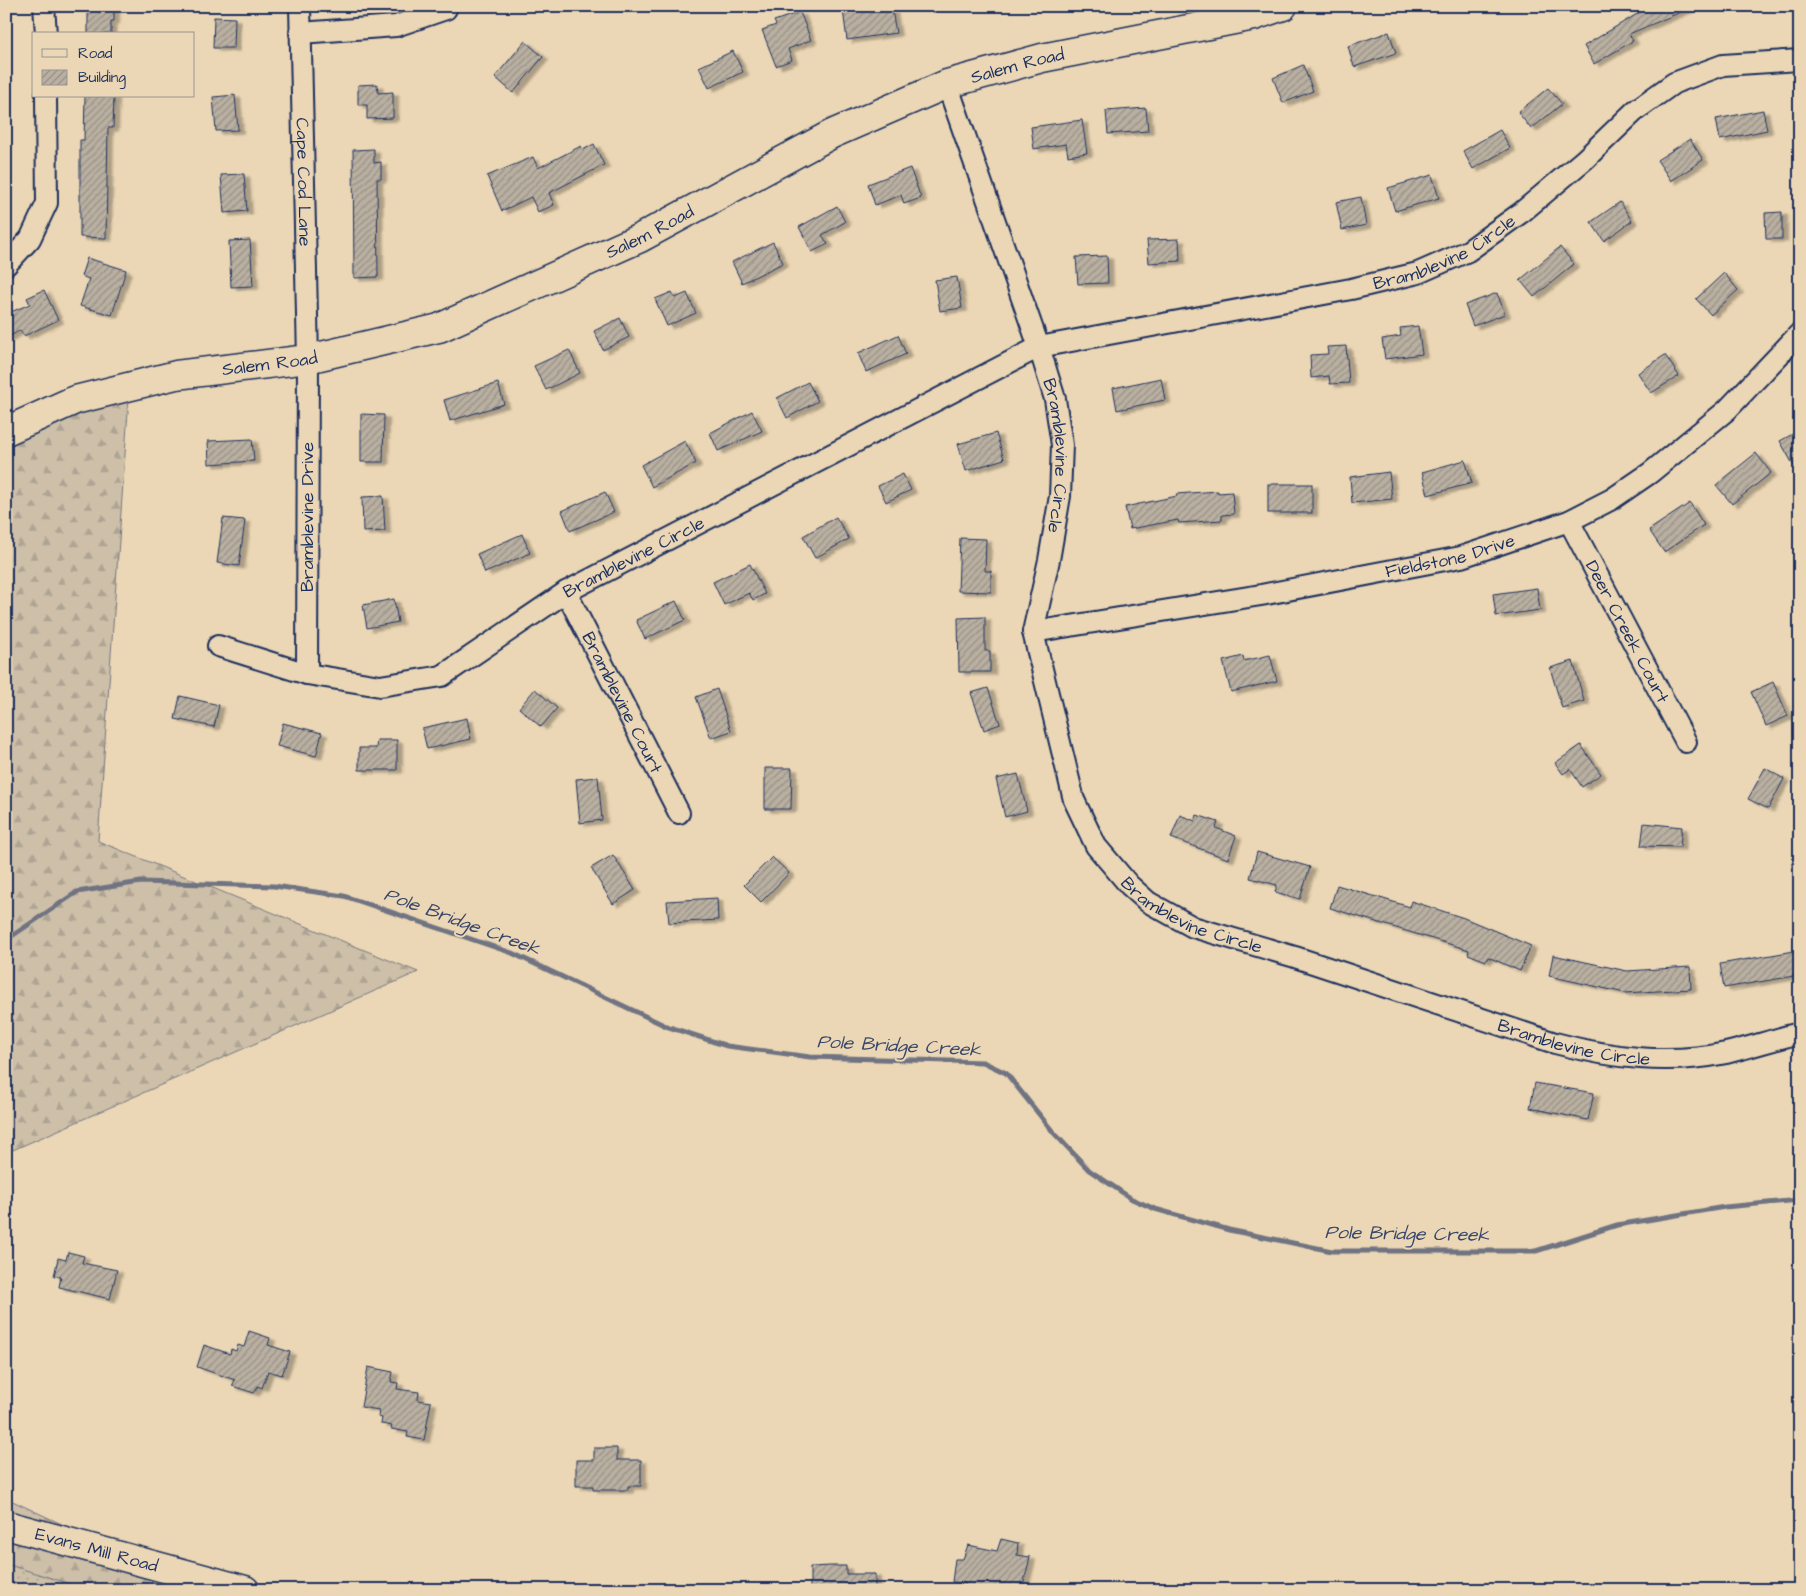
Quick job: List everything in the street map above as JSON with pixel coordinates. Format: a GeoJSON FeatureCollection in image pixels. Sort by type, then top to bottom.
{"type":"FeatureCollection","features":[{"type":"Feature","properties":{"kind":"street"},"geometry":{"type":"LineString","coordinates":[[44,6],[46,32]]}},
{"type":"Feature","properties":{"kind":"street","name":"Cape Cod Lane"},"geometry":{"type":"LineString","coordinates":[[300,6],[308,359]]}},
{"type":"Feature","properties":{"kind":"street","name":"Salem Road"},"geometry":{"type":"LineString","coordinates":[[6,431],[75,400],[176,375],[308,359],[439,328],[640,238],[832,134],[948,84],[1042,58],[1254,16],[1283,6]]}},
{"type":"Feature","properties":{"kind":"street"},"geometry":{"type":"LineString","coordinates":[[300,33],[396,26],[446,9]]}},
{"type":"Feature","properties":{"kind":"street","name":"Bramblevine Circle"},"geometry":{"type":"LineString","coordinates":[[218,646],[306,674],[380,686],[442,676],[566,592],[1040,347],[1351,289],[1418,273],[1468,251],[1522,212],[1585,159],[1636,110],[1674,83],[1723,65],[1800,60]]}},
{"type":"Feature","properties":{"kind":"street","name":"Bramblevine Circle"},"geometry":{"type":"LineString","coordinates":[[948,84],[1040,347],[1055,400],[1062,445],[1060,496],[1050,560],[1033,632],[1074,800],[1096,846],[1129,885],[1170,916],[1193,927],[1295,957],[1555,1043],[1596,1054],[1647,1059],[1699,1057],[1749,1047],[1800,1033]]}},
{"type":"Feature","properties":{"kind":"street"},"geometry":{"type":"LineString","coordinates":[[6,265],[30,239],[46,203],[46,98]]}},
{"type":"Feature","properties":{"kind":"street","name":"Fieldstone Drive"},"geometry":{"type":"LineString","coordinates":[[1033,632],[1260,595],[1462,557],[1569,521],[1612,498],[1650,473],[1728,410],[1800,333]]}},
{"type":"Feature","properties":{"kind":"street","name":"Bramblevine Drive"},"geometry":{"type":"LineString","coordinates":[[306,674],[308,359]]}},
{"type":"Feature","properties":{"kind":"street","name":"Deer Creek Court"},"geometry":{"type":"LineString","coordinates":[[1569,521],[1686,742]]}},
{"type":"Feature","properties":{"kind":"street","name":"Bramblevine Court"},"geometry":{"type":"LineString","coordinates":[[566,592],[679,813]]}},
{"type":"Feature","properties":{"kind":"street","name":"Evans Mill Road"},"geometry":{"type":"LineString","coordinates":[[6,1525],[246,1590]]}},
{"type":"Feature","properties":{"kind":"green space"},"geometry":{"type":"Polygon","coordinates":[[[129,397],[98,841],[418,972],[6,1153],[6,433],[129,397]]]}},
{"type":"Feature","properties":{"kind":"green space"},"geometry":{"type":"Polygon","coordinates":[[[6,1498],[203,1590],[6,1590],[6,1498]]]}},
{"type":"Feature","properties":{"kind":"green space"},"geometry":{"type":"Polygon","coordinates":[[[6,1564],[90,1590],[6,1590],[6,1564]]]}},
{"type":"Feature","properties":{"kind":"building"},"geometry":{"type":"Polygon","coordinates":[[[88,6],[114,6],[114,21],[111,21],[111,32],[88,32],[88,6]]]}},
{"type":"Feature","properties":{"kind":"building"},"geometry":{"type":"Polygon","coordinates":[[[880,6],[881,12],[892,10],[896,33],[847,40],[843,10],[880,6]]]}},
{"type":"Feature","properties":{"kind":"building"},"geometry":{"type":"Polygon","coordinates":[[[1641,6],[1695,6],[1629,34],[1633,41],[1594,64],[1584,46],[1642,11],[1641,6]]]}},
{"type":"Feature","properties":{"kind":"building"},"geometry":{"type":"Polygon","coordinates":[[[800,12],[811,40],[788,49],[792,60],[776,66],[762,30],[776,25],[774,21],[800,12]]]}},
{"type":"Feature","properties":{"kind":"building"},"geometry":{"type":"Polygon","coordinates":[[[214,17],[235,18],[234,48],[213,48],[214,17]]]}},
{"type":"Feature","properties":{"kind":"building"},"geometry":{"type":"Polygon","coordinates":[[[1389,32],[1396,53],[1354,67],[1348,46],[1389,32]]]}},
{"type":"Feature","properties":{"kind":"building"},"geometry":{"type":"Polygon","coordinates":[[[525,41],[543,57],[513,93],[495,77],[525,41]]]}},
{"type":"Feature","properties":{"kind":"building"},"geometry":{"type":"Polygon","coordinates":[[[733,51],[743,72],[709,88],[699,67],[733,51]]]}},
{"type":"Feature","properties":{"kind":"building"},"geometry":{"type":"Polygon","coordinates":[[[1303,65],[1313,91],[1283,103],[1273,78],[1303,65]]]}},
{"type":"Feature","properties":{"kind":"building"},"geometry":{"type":"Polygon","coordinates":[[[377,84],[378,93],[393,92],[393,118],[367,119],[367,105],[358,105],[358,85],[377,84]]]}},
{"type":"Feature","properties":{"kind":"building"},"geometry":{"type":"Polygon","coordinates":[[[1548,88],[1562,104],[1531,129],[1518,112],[1548,88]]]}},
{"type":"Feature","properties":{"kind":"building"},"geometry":{"type":"Polygon","coordinates":[[[235,95],[238,130],[216,131],[213,97],[235,95]]]}},
{"type":"Feature","properties":{"kind":"building"},"geometry":{"type":"Polygon","coordinates":[[[85,98],[114,98],[113,128],[108,128],[106,238],[80,237],[80,140],[84,140],[85,98]]]}},
{"type":"Feature","properties":{"kind":"building"},"geometry":{"type":"Polygon","coordinates":[[[1146,108],[1148,131],[1108,134],[1106,111],[1146,108]]]}},
{"type":"Feature","properties":{"kind":"building"},"geometry":{"type":"Polygon","coordinates":[[[1763,110],[1767,130],[1720,140],[1716,119],[1763,110]]]}},
{"type":"Feature","properties":{"kind":"building"},"geometry":{"type":"Polygon","coordinates":[[[1082,120],[1087,153],[1068,156],[1066,144],[1034,149],[1031,127],[1082,120]]]}},
{"type":"Feature","properties":{"kind":"building"},"geometry":{"type":"Polygon","coordinates":[[[1500,130],[1510,148],[1473,169],[1463,151],[1500,130]]]}},
{"type":"Feature","properties":{"kind":"building"},"geometry":{"type":"Polygon","coordinates":[[[1690,139],[1703,160],[1671,181],[1657,160],[1690,139]]]}},
{"type":"Feature","properties":{"kind":"building"},"geometry":{"type":"Polygon","coordinates":[[[594,144],[604,165],[549,193],[554,205],[538,212],[531,197],[502,211],[487,176],[533,157],[538,168],[581,146],[583,150],[594,144]]]}},
{"type":"Feature","properties":{"kind":"building"},"geometry":{"type":"Polygon","coordinates":[[[374,149],[374,163],[381,162],[381,179],[377,179],[378,277],[354,278],[353,150],[374,149]]]}},
{"type":"Feature","properties":{"kind":"building"},"geometry":{"type":"Polygon","coordinates":[[[910,168],[921,198],[904,204],[901,195],[875,205],[868,184],[910,168]]]}},
{"type":"Feature","properties":{"kind":"building"},"geometry":{"type":"Polygon","coordinates":[[[244,174],[247,211],[224,213],[221,175],[244,174]]]}},
{"type":"Feature","properties":{"kind":"building"},"geometry":{"type":"Polygon","coordinates":[[[1432,175],[1439,198],[1395,211],[1388,188],[1432,175]]]}},
{"type":"Feature","properties":{"kind":"building"},"geometry":{"type":"Polygon","coordinates":[[[1361,197],[1366,225],[1342,230],[1336,202],[1361,197]]]}},
{"type":"Feature","properties":{"kind":"building"},"geometry":{"type":"Polygon","coordinates":[[[1620,202],[1632,221],[1604,241],[1591,222],[1620,202]]]}},
{"type":"Feature","properties":{"kind":"building"},"geometry":{"type":"Polygon","coordinates":[[[837,206],[845,222],[822,235],[828,244],[812,252],[799,227],[837,206]]]}},
{"type":"Feature","properties":{"kind":"building"},"geometry":{"type":"Polygon","coordinates":[[[1782,212],[1782,239],[1766,239],[1765,213],[1782,212]]]}},
{"type":"Feature","properties":{"kind":"building"},"geometry":{"type":"Polygon","coordinates":[[[1179,239],[1180,261],[1149,263],[1147,240],[1179,239]]]}},
{"type":"Feature","properties":{"kind":"building"},"geometry":{"type":"Polygon","coordinates":[[[250,240],[253,286],[231,287],[229,241],[250,240]]]}},
{"type":"Feature","properties":{"kind":"building"},"geometry":{"type":"Polygon","coordinates":[[[773,242],[783,263],[742,283],[732,262],[773,242]]]}},
{"type":"Feature","properties":{"kind":"building"},"geometry":{"type":"Polygon","coordinates":[[[1560,247],[1574,264],[1534,297],[1520,280],[1560,247]]]}},
{"type":"Feature","properties":{"kind":"building"},"geometry":{"type":"Polygon","coordinates":[[[1107,256],[1108,283],[1078,284],[1076,257],[1107,256]]]}},
{"type":"Feature","properties":{"kind":"building"},"geometry":{"type":"Polygon","coordinates":[[[87,258],[126,270],[112,315],[80,306],[89,279],[81,276],[87,258]]]}},
{"type":"Feature","properties":{"kind":"building"},"geometry":{"type":"Polygon","coordinates":[[[1724,273],[1738,290],[1711,315],[1696,299],[1724,273]]]}},
{"type":"Feature","properties":{"kind":"building"},"geometry":{"type":"Polygon","coordinates":[[[957,277],[962,308],[940,311],[935,280],[957,277]]]}},
{"type":"Feature","properties":{"kind":"building"},"geometry":{"type":"Polygon","coordinates":[[[44,290],[58,320],[24,336],[20,330],[6,339],[6,314],[30,304],[27,298],[44,290]]]}},
{"type":"Feature","properties":{"kind":"building"},"geometry":{"type":"Polygon","coordinates":[[[672,292],[675,298],[687,293],[696,313],[667,326],[655,299],[672,292]]]}},
{"type":"Feature","properties":{"kind":"building"},"geometry":{"type":"Polygon","coordinates":[[[1497,293],[1505,314],[1473,326],[1465,305],[1497,293]]]}},
{"type":"Feature","properties":{"kind":"building"},"geometry":{"type":"Polygon","coordinates":[[[620,318],[629,337],[603,350],[594,331],[620,318]]]}},
{"type":"Feature","properties":{"kind":"building"},"geometry":{"type":"Polygon","coordinates":[[[1418,326],[1422,354],[1385,359],[1382,339],[1401,336],[1400,328],[1418,326]]]}},
{"type":"Feature","properties":{"kind":"building"},"geometry":{"type":"Polygon","coordinates":[[[898,335],[906,354],[866,372],[858,353],[898,335]]]}},
{"type":"Feature","properties":{"kind":"building"},"geometry":{"type":"Polygon","coordinates":[[[1346,346],[1349,383],[1330,384],[1329,376],[1311,378],[1310,355],[1328,354],[1327,347],[1346,346]]]}},
{"type":"Feature","properties":{"kind":"building"},"geometry":{"type":"Polygon","coordinates":[[[569,350],[580,373],[546,390],[534,366],[569,350]]]}},
{"type":"Feature","properties":{"kind":"building"},"geometry":{"type":"Polygon","coordinates":[[[1665,355],[1679,376],[1651,393],[1638,373],[1665,355]]]}},
{"type":"Feature","properties":{"kind":"building"},"geometry":{"type":"Polygon","coordinates":[[[1161,378],[1165,400],[1117,410],[1113,388],[1161,378]]]}},
{"type":"Feature","properties":{"kind":"building"},"geometry":{"type":"Polygon","coordinates":[[[808,382],[818,401],[787,418],[777,398],[808,382]]]}},
{"type":"Feature","properties":{"kind":"building"},"geometry":{"type":"Polygon","coordinates":[[[498,383],[504,404],[450,421],[444,400],[498,383]]]}},
{"type":"Feature","properties":{"kind":"building"},"geometry":{"type":"Polygon","coordinates":[[[752,411],[762,431],[718,451],[710,433],[752,411]]]}},
{"type":"Feature","properties":{"kind":"building"},"geometry":{"type":"Polygon","coordinates":[[[361,414],[384,415],[383,462],[361,462],[361,414]]]}},
{"type":"Feature","properties":{"kind":"building"},"geometry":{"type":"Polygon","coordinates":[[[1800,430],[1800,477],[1780,441],[1800,430]]]}},
{"type":"Feature","properties":{"kind":"building"},"geometry":{"type":"Polygon","coordinates":[[[996,433],[1004,459],[966,471],[958,444],[996,433]]]}},
{"type":"Feature","properties":{"kind":"building"},"geometry":{"type":"Polygon","coordinates":[[[252,439],[254,461],[209,464],[208,441],[252,439]]]}},
{"type":"Feature","properties":{"kind":"building"},"geometry":{"type":"Polygon","coordinates":[[[685,441],[696,463],[652,487],[641,465],[685,441]]]}},
{"type":"Feature","properties":{"kind":"building"},"geometry":{"type":"Polygon","coordinates":[[[1756,453],[1771,473],[1732,504],[1716,485],[1756,453]]]}},
{"type":"Feature","properties":{"kind":"building"},"geometry":{"type":"Polygon","coordinates":[[[1465,460],[1472,483],[1428,495],[1422,472],[1465,460]]]}},
{"type":"Feature","properties":{"kind":"building"},"geometry":{"type":"Polygon","coordinates":[[[1389,472],[1392,499],[1352,503],[1350,477],[1389,472]]]}},
{"type":"Feature","properties":{"kind":"building"},"geometry":{"type":"Polygon","coordinates":[[[903,474],[911,490],[886,502],[878,486],[903,474]]]}},
{"type":"Feature","properties":{"kind":"building"},"geometry":{"type":"Polygon","coordinates":[[[1268,484],[1312,484],[1312,513],[1268,513],[1268,484]]]}},
{"type":"Feature","properties":{"kind":"building"},"geometry":{"type":"Polygon","coordinates":[[[1218,491],[1218,493],[1232,492],[1234,514],[1222,515],[1222,520],[1179,523],[1178,520],[1130,529],[1125,507],[1177,496],[1176,494],[1218,491]]]}},
{"type":"Feature","properties":{"kind":"building"},"geometry":{"type":"Polygon","coordinates":[[[605,492],[614,512],[570,531],[562,511],[605,492]]]}},
{"type":"Feature","properties":{"kind":"building"},"geometry":{"type":"Polygon","coordinates":[[[383,496],[385,531],[363,532],[362,497],[383,496]]]}},
{"type":"Feature","properties":{"kind":"building"},"geometry":{"type":"Polygon","coordinates":[[[1690,503],[1704,525],[1664,552],[1649,530],[1690,503]]]}},
{"type":"Feature","properties":{"kind":"building"},"geometry":{"type":"Polygon","coordinates":[[[836,517],[849,539],[815,558],[803,536],[836,517]]]}},
{"type":"Feature","properties":{"kind":"building"},"geometry":{"type":"Polygon","coordinates":[[[223,518],[245,520],[239,566],[217,563],[223,518]]]}},
{"type":"Feature","properties":{"kind":"building"},"geometry":{"type":"Polygon","coordinates":[[[522,534],[530,553],[485,573],[477,554],[522,534]]]}},
{"type":"Feature","properties":{"kind":"building"},"geometry":{"type":"Polygon","coordinates":[[[960,538],[986,539],[985,571],[991,571],[991,592],[958,591],[960,538]]]}},
{"type":"Feature","properties":{"kind":"building"},"geometry":{"type":"Polygon","coordinates":[[[750,564],[765,594],[753,600],[749,593],[724,605],[713,582],[750,564]]]}},
{"type":"Feature","properties":{"kind":"building"},"geometry":{"type":"Polygon","coordinates":[[[1537,588],[1540,610],[1496,616],[1493,594],[1537,588]]]}},
{"type":"Feature","properties":{"kind":"building"},"geometry":{"type":"Polygon","coordinates":[[[394,599],[398,622],[367,628],[363,605],[394,599]]]}},
{"type":"Feature","properties":{"kind":"building"},"geometry":{"type":"Polygon","coordinates":[[[676,601],[685,620],[645,639],[636,620],[676,601]]]}},
{"type":"Feature","properties":{"kind":"building"},"geometry":{"type":"Polygon","coordinates":[[[985,617],[985,651],[990,651],[990,672],[959,672],[958,618],[985,617]]]}},
{"type":"Feature","properties":{"kind":"building"},"geometry":{"type":"Polygon","coordinates":[[[1270,655],[1277,681],[1231,692],[1223,661],[1243,656],[1244,661],[1270,655]]]}},
{"type":"Feature","properties":{"kind":"building"},"geometry":{"type":"Polygon","coordinates":[[[1573,661],[1584,701],[1562,708],[1550,668],[1573,661]]]}},
{"type":"Feature","properties":{"kind":"building"},"geometry":{"type":"Polygon","coordinates":[[[1773,682],[1788,716],[1766,726],[1751,692],[1773,682]]]}},
{"type":"Feature","properties":{"kind":"building"},"geometry":{"type":"Polygon","coordinates":[[[988,688],[1000,724],[984,730],[971,693],[988,688]]]}},
{"type":"Feature","properties":{"kind":"building"},"geometry":{"type":"Polygon","coordinates":[[[535,689],[557,708],[541,727],[519,708],[535,689]]]}},
{"type":"Feature","properties":{"kind":"building"},"geometry":{"type":"Polygon","coordinates":[[[717,689],[731,731],[711,738],[696,697],[717,689]]]}},
{"type":"Feature","properties":{"kind":"building"},"geometry":{"type":"Polygon","coordinates":[[[180,696],[219,705],[214,727],[175,719],[180,696]]]}},
{"type":"Feature","properties":{"kind":"building"},"geometry":{"type":"Polygon","coordinates":[[[467,718],[471,739],[427,749],[422,728],[467,718]]]}},
{"type":"Feature","properties":{"kind":"building"},"geometry":{"type":"Polygon","coordinates":[[[283,723],[322,733],[316,756],[277,746],[283,723]]]}},
{"type":"Feature","properties":{"kind":"building"},"geometry":{"type":"Polygon","coordinates":[[[377,740],[397,740],[397,770],[359,770],[359,748],[376,748],[377,740]]]}},
{"type":"Feature","properties":{"kind":"building"},"geometry":{"type":"Polygon","coordinates":[[[1581,745],[1601,774],[1582,787],[1570,769],[1563,774],[1555,763],[1581,745]]]}},
{"type":"Feature","properties":{"kind":"building"},"geometry":{"type":"Polygon","coordinates":[[[765,768],[792,768],[791,809],[765,809],[765,768]]]}},
{"type":"Feature","properties":{"kind":"building"},"geometry":{"type":"Polygon","coordinates":[[[1765,768],[1784,779],[1768,809],[1748,799],[1765,768]]]}},
{"type":"Feature","properties":{"kind":"building"},"geometry":{"type":"Polygon","coordinates":[[[1018,774],[1027,811],[1005,817],[996,779],[1018,774]]]}},
{"type":"Feature","properties":{"kind":"building"},"geometry":{"type":"Polygon","coordinates":[[[598,777],[602,820],[580,823],[576,779],[598,777]]]}},
{"type":"Feature","properties":{"kind":"building"},"geometry":{"type":"Polygon","coordinates":[[[1180,815],[1195,821],[1197,815],[1218,822],[1216,828],[1236,836],[1228,859],[1171,838],[1180,815]]]}},
{"type":"Feature","properties":{"kind":"building"},"geometry":{"type":"Polygon","coordinates":[[[1644,823],[1682,827],[1680,847],[1641,846],[1644,823]]]}},
{"type":"Feature","properties":{"kind":"building"},"geometry":{"type":"Polygon","coordinates":[[[1257,852],[1310,867],[1300,899],[1275,892],[1277,885],[1250,878],[1257,852]]]}},
{"type":"Feature","properties":{"kind":"building"},"geometry":{"type":"Polygon","coordinates":[[[613,855],[635,890],[613,904],[591,868],[613,855]]]}},
{"type":"Feature","properties":{"kind":"building"},"geometry":{"type":"Polygon","coordinates":[[[772,857],[789,873],[761,902],[744,885],[772,857]]]}},
{"type":"Feature","properties":{"kind":"building"},"geometry":{"type":"Polygon","coordinates":[[[1337,885],[1410,907],[1411,901],[1464,918],[1531,946],[1520,971],[1488,957],[1486,961],[1468,954],[1469,950],[1330,908],[1337,885]]]}},
{"type":"Feature","properties":{"kind":"building"},"geometry":{"type":"Polygon","coordinates":[[[717,898],[718,920],[669,923],[667,901],[717,898]]]}},
{"type":"Feature","properties":{"kind":"building"},"geometry":{"type":"Polygon","coordinates":[[[1800,950],[1800,975],[1724,988],[1720,964],[1800,950]]]}},
{"type":"Feature","properties":{"kind":"building"},"geometry":{"type":"Polygon","coordinates":[[[1553,955],[1627,971],[1690,967],[1691,989],[1625,993],[1549,976],[1553,955]]]}},
{"type":"Feature","properties":{"kind":"building"},"geometry":{"type":"Polygon","coordinates":[[[1535,1083],[1594,1093],[1588,1120],[1530,1108],[1535,1083]]]}},
{"type":"Feature","properties":{"kind":"building"},"geometry":{"type":"Polygon","coordinates":[[[68,1252],[84,1256],[82,1263],[117,1270],[110,1299],[59,1287],[61,1277],[54,1276],[58,1258],[66,1260],[68,1252]]]}},
{"type":"Feature","properties":{"kind":"building"},"geometry":{"type":"Polygon","coordinates":[[[249,1331],[270,1338],[268,1345],[290,1352],[282,1375],[268,1371],[262,1388],[258,1386],[254,1393],[232,1386],[235,1380],[197,1367],[204,1345],[230,1354],[231,1349],[236,1351],[238,1345],[244,1347],[249,1331]]]}},
{"type":"Feature","properties":{"kind":"building"},"geometry":{"type":"Polygon","coordinates":[[[368,1367],[393,1372],[391,1382],[398,1383],[397,1389],[419,1392],[418,1400],[431,1402],[424,1440],[407,1437],[408,1432],[391,1429],[392,1426],[381,1424],[382,1418],[378,1417],[379,1410],[361,1407],[368,1367]]]}},
{"type":"Feature","properties":{"kind":"building"},"geometry":{"type":"Polygon","coordinates":[[[594,1448],[617,1448],[617,1460],[641,1460],[641,1486],[628,1486],[628,1490],[593,1490],[593,1486],[576,1486],[576,1460],[594,1460],[594,1448]]]}},
{"type":"Feature","properties":{"kind":"building"},"geometry":{"type":"Polygon","coordinates":[[[1001,1539],[1018,1543],[1017,1555],[1030,1557],[1022,1590],[964,1590],[965,1583],[952,1582],[955,1559],[963,1559],[968,1545],[997,1551],[1001,1539]]]}},
{"type":"Feature","properties":{"kind":"building"},"geometry":{"type":"Polygon","coordinates":[[[846,1566],[846,1574],[875,1574],[875,1590],[810,1590],[810,1567],[846,1566]]]}},
{"type":"Feature","properties":{"kind":"waterway","name":"Pole Bridge Creek"},"geometry":{"type":"LineString","coordinates":[[6,940],[77,892],[141,882],[274,886],[344,896],[512,953],[666,1026],[727,1046],[810,1057],[983,1062],[1006,1073],[1054,1133],[1089,1170],[1132,1199],[1155,1209],[1229,1230],[1332,1251],[1536,1251],[1617,1225],[1725,1207],[1800,1200]]}}]}
